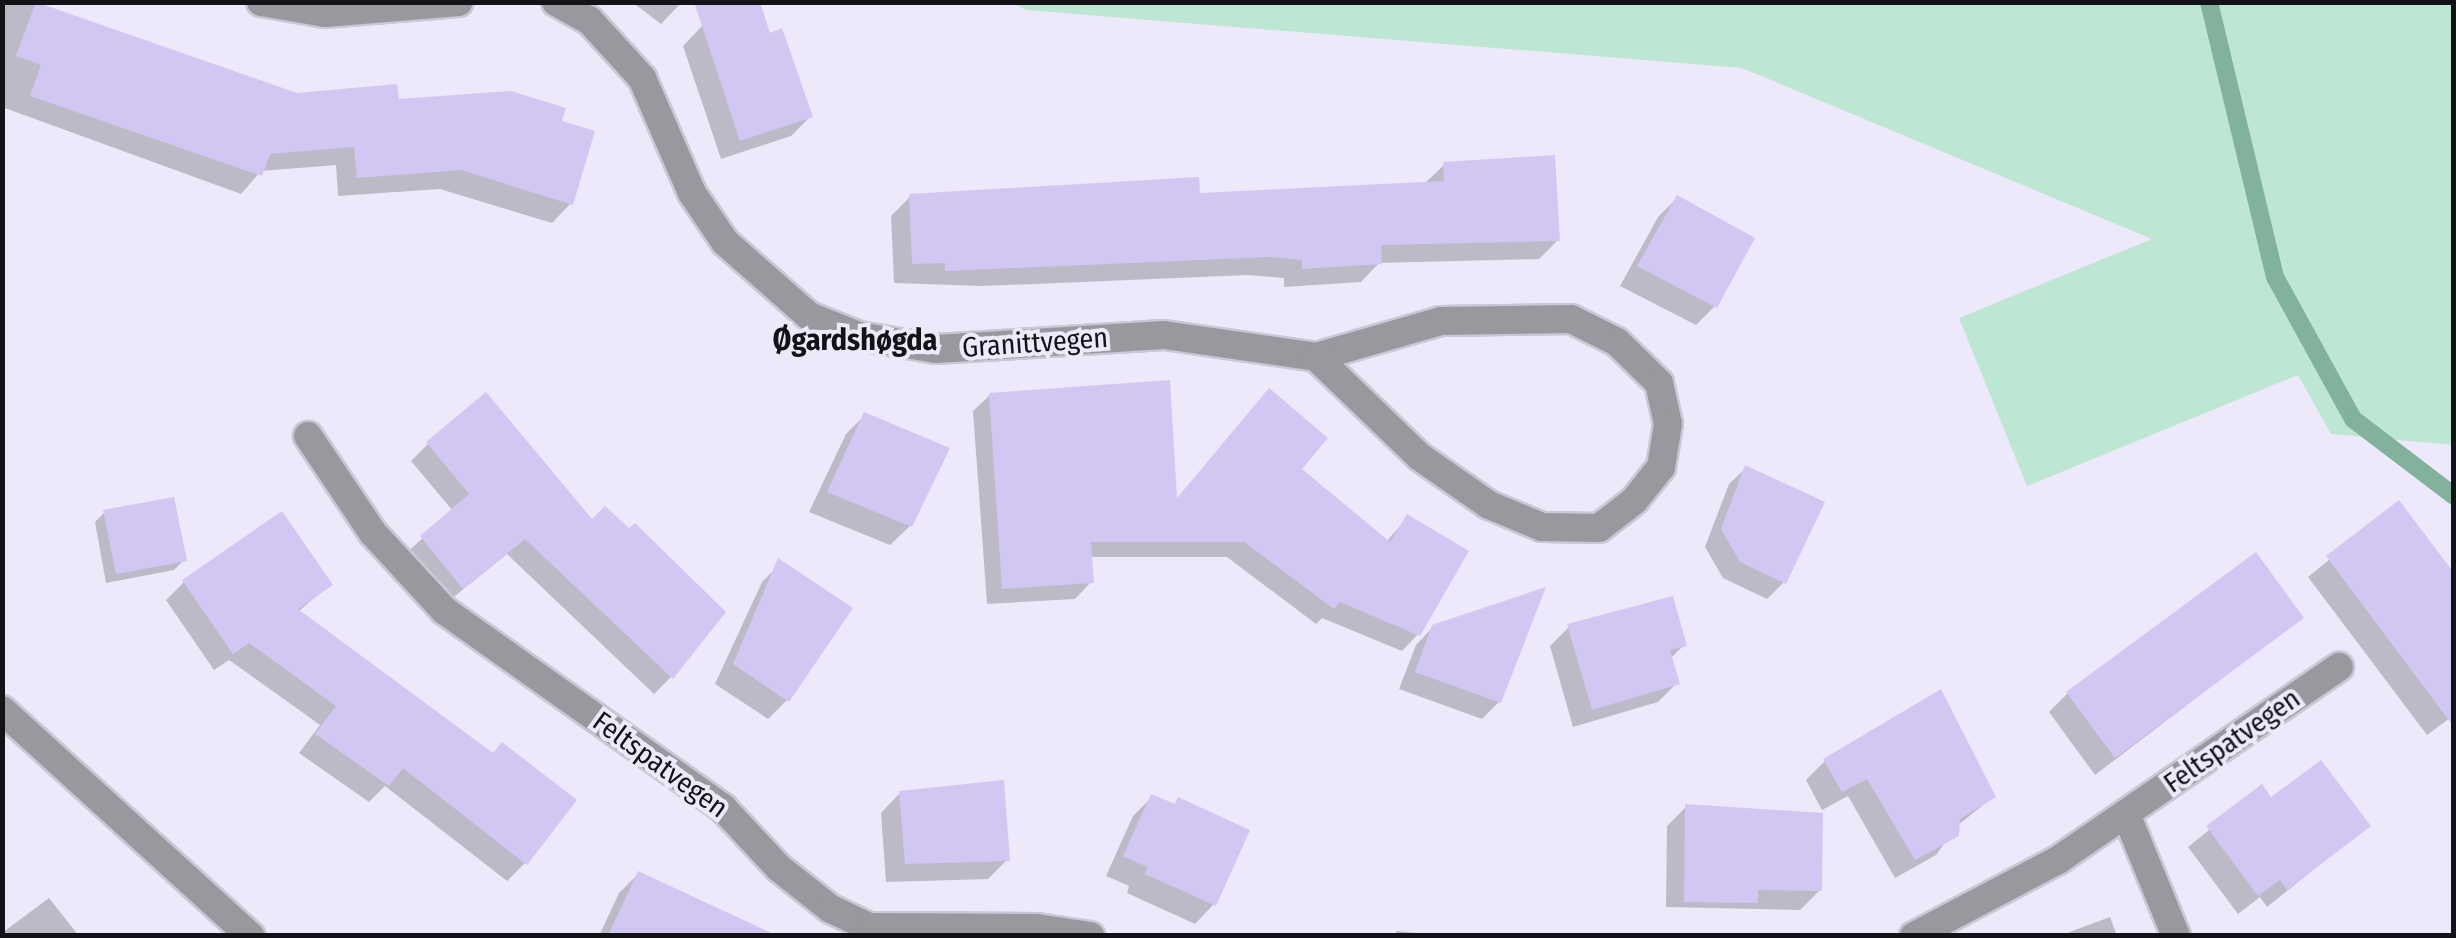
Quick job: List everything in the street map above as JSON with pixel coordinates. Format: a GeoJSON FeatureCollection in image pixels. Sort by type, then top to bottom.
{"type":"FeatureCollection","features":[{"type":"Feature","properties":{"kind":"street"},"geometry":{"type":"LineString","coordinates":[[261,2],[325,13],[460,2]]}},
{"type":"Feature","properties":{"kind":"street","name":"Granittvegen"},"geometry":{"type":"LineString","coordinates":[[556,2],[589,20],[642,78],[692,193],[725,242],[809,316],[858,336],[936,350],[1164,335],[1316,357],[1442,321],[1571,320],[1617,342],[1658,383],[1668,424],[1661,467],[1634,501],[1599,528],[1542,527],[1488,505],[1420,458],[1316,357]]}},
{"type":"Feature","properties":{"kind":"street","name":"Feltspatvegen"},"geometry":{"type":"LineString","coordinates":[[308,436],[372,533],[445,611],[723,808],[779,868],[831,908],[869,927],[1037,928],[1090,936]]}},
{"type":"Feature","properties":{"kind":"street","name":"Feltspatvegen"},"geometry":{"type":"LineString","coordinates":[[1914,936],[2058,860],[2338,667]]}},
{"type":"Feature","properties":{"kind":"street"},"geometry":{"type":"LineString","coordinates":[[2,710],[250,936]]}},
{"type":"Feature","properties":{"kind":"street"},"geometry":{"type":"LineString","coordinates":[[2126,814],[2176,936]]}},
{"type":"Feature","properties":{"kind":"green space"},"geometry":{"type":"Polygon","coordinates":[[[1014,3],[2453,3],[2453,445],[2331,434],[2298,375],[2027,486],[1959,318],[2152,239],[1742,68],[1026,10],[1014,3]]]}},
{"type":"Feature","properties":{"kind":"building"},"geometry":{"type":"Polygon","coordinates":[[[36,2],[297,93],[397,84],[399,99],[511,91],[566,108],[562,121],[595,131],[573,205],[461,170],[357,178],[354,147],[270,154],[262,176],[30,96],[41,65],[16,56],[36,2]]]}},
{"type":"Feature","properties":{"kind":"building"},"geometry":{"type":"Polygon","coordinates":[[[694,2],[760,2],[770,33],[782,28],[813,117],[740,141],[694,2]]]}},
{"type":"Feature","properties":{"kind":"building"},"geometry":{"type":"Polygon","coordinates":[[[1555,155],[1560,241],[1381,245],[1382,264],[1302,269],[1302,260],[1269,257],[945,271],[945,263],[912,264],[909,194],[1199,177],[1200,193],[1444,181],[1443,162],[1555,155]]]}},
{"type":"Feature","properties":{"kind":"building"},"geometry":{"type":"Polygon","coordinates":[[[1677,195],[1755,238],[1717,308],[1637,266],[1677,195]]]}},
{"type":"Feature","properties":{"kind":"building"},"geometry":{"type":"Polygon","coordinates":[[[1170,380],[1177,498],[1269,388],[1328,438],[1302,469],[1390,542],[1407,514],[1469,551],[1420,636],[1340,602],[1334,609],[1244,542],[1091,542],[1094,583],[1002,589],[989,393],[1170,380]]]}},
{"type":"Feature","properties":{"kind":"building"},"geometry":{"type":"Polygon","coordinates":[[[486,392],[592,519],[605,506],[629,528],[635,523],[726,612],[673,679],[525,539],[463,589],[420,536],[469,494],[426,442],[486,392]]]}},
{"type":"Feature","properties":{"kind":"building"},"geometry":{"type":"Polygon","coordinates":[[[864,412],[950,448],[912,527],[827,492],[864,412]]]}},
{"type":"Feature","properties":{"kind":"building"},"geometry":{"type":"Polygon","coordinates":[[[1745,465],[1825,502],[1786,584],[1740,562],[1721,529],[1745,465]]]}},
{"type":"Feature","properties":{"kind":"building"},"geometry":{"type":"Polygon","coordinates":[[[174,497],[187,561],[116,574],[103,510],[174,497]]]}},
{"type":"Feature","properties":{"kind":"building"},"geometry":{"type":"Polygon","coordinates":[[[2399,500],[2454,573],[2454,727],[2326,556],[2399,500]]]}},
{"type":"Feature","properties":{"kind":"building"},"geometry":{"type":"Polygon","coordinates":[[[282,511],[333,585],[298,609],[493,753],[502,742],[577,800],[527,865],[403,768],[389,786],[315,734],[336,706],[249,643],[233,654],[182,580],[282,511]]]}},
{"type":"Feature","properties":{"kind":"building"},"geometry":{"type":"Polygon","coordinates":[[[2256,552],[2304,618],[2115,758],[2066,692],[2256,552]]]}},
{"type":"Feature","properties":{"kind":"building"},"geometry":{"type":"Polygon","coordinates":[[[778,558],[853,608],[789,702],[733,664],[778,558]]]}},
{"type":"Feature","properties":{"kind":"building"},"geometry":{"type":"Polygon","coordinates":[[[1546,587],[1501,703],[1415,672],[1432,625],[1546,587]]]}},
{"type":"Feature","properties":{"kind":"building"},"geometry":{"type":"Polygon","coordinates":[[[1673,596],[1687,646],[1670,650],[1680,684],[1592,710],[1567,624],[1673,596]]]}},
{"type":"Feature","properties":{"kind":"building"},"geometry":{"type":"Polygon","coordinates":[[[1941,689],[1996,797],[1960,819],[1959,836],[1915,860],[1867,779],[1842,792],[1823,759],[1941,689]]]}},
{"type":"Feature","properties":{"kind":"building"},"geometry":{"type":"Polygon","coordinates":[[[2321,760],[2371,826],[2287,890],[2280,880],[2258,896],[2206,826],[2262,784],[2271,797],[2321,760]]]}},
{"type":"Feature","properties":{"kind":"building"},"geometry":{"type":"Polygon","coordinates":[[[1004,780],[1010,861],[905,864],[899,791],[1004,780]]]}},
{"type":"Feature","properties":{"kind":"building"},"geometry":{"type":"Polygon","coordinates":[[[1151,794],[1175,804],[1178,797],[1250,830],[1216,906],[1145,874],[1147,867],[1123,856],[1151,794]]]}},
{"type":"Feature","properties":{"kind":"building"},"geometry":{"type":"Polygon","coordinates":[[[1685,804],[1823,813],[1822,891],[1758,890],[1758,903],[1684,902],[1685,804]]]}},
{"type":"Feature","properties":{"kind":"building"},"geometry":{"type":"Polygon","coordinates":[[[638,871],[778,936],[608,936],[638,871]]]}},
{"type":"Feature","properties":{"kind":"waterway"},"geometry":{"type":"LineString","coordinates":[[2209,2],[2275,277],[2353,419],[2454,496]]}},
{"type":"Feature","properties":{"kind":"district","name":"Øgardshøgda"},"geometry":{"type":"Point","coordinates":[855,340]}}]}
